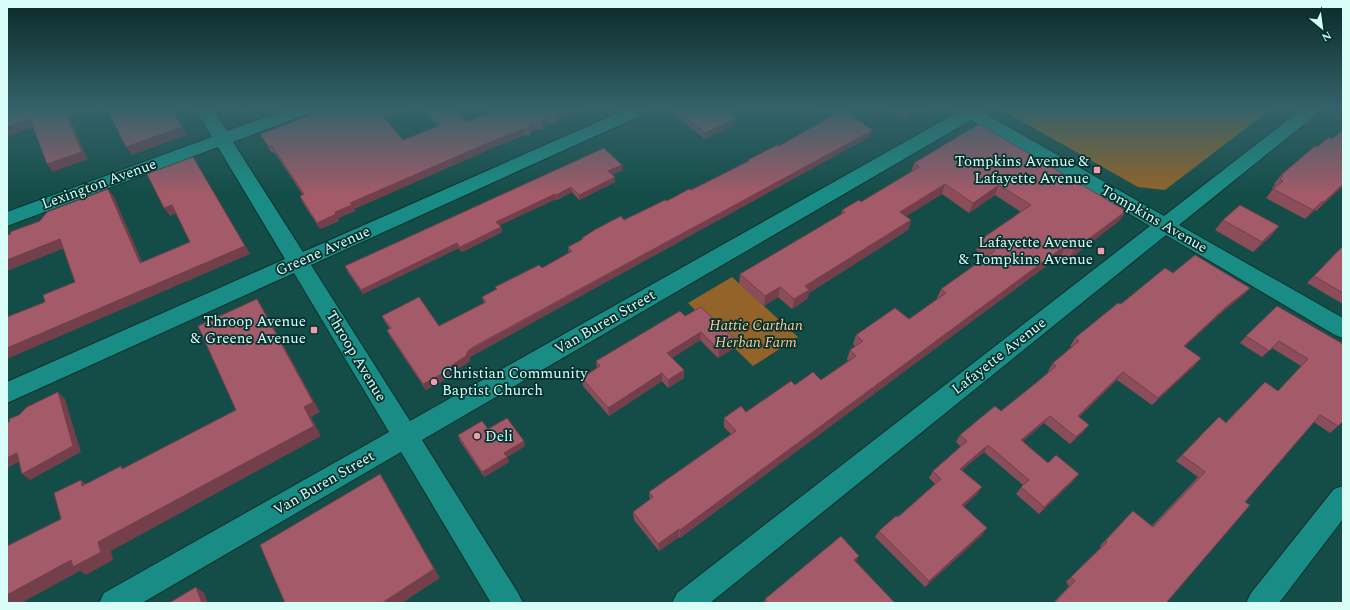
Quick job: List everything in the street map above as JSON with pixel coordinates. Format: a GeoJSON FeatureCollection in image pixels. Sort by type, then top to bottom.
{"type":"FeatureCollection","features":[{"type":"Feature","properties":{"kind":"street","name":"Lexington Avenue"},"geometry":{"type":"LineString","coordinates":[[7,219],[227,137]]}},
{"type":"Feature","properties":{"kind":"street","name":"Greene Avenue"},"geometry":{"type":"LineString","coordinates":[[7,393],[576,137]]}},
{"type":"Feature","properties":{"kind":"street","name":"Van Buren Street"},"geometry":{"type":"LineString","coordinates":[[114,603],[921,137]]}},
{"type":"Feature","properties":{"kind":"street","name":"Tompkins Avenue"},"geometry":{"type":"LineString","coordinates":[[1015,137],[1343,329]]}},
{"type":"Feature","properties":{"kind":"street","name":"Lafayette Avenue"},"geometry":{"type":"LineString","coordinates":[[687,603],[1276,137]]}},
{"type":"Feature","properties":{"kind":"street","name":"Throop Avenue"},"geometry":{"type":"LineString","coordinates":[[223,139],[508,603]]}},
{"type":"Feature","properties":{"kind":"street"},"geometry":{"type":"LineString","coordinates":[[1260,603],[1343,498]]}},
{"type":"Feature","properties":{"kind":"green space"},"geometry":{"type":"Polygon","coordinates":[[[1050,137],[1234,137],[1165,190],[1138,187],[1050,137]]]}},
{"type":"Feature","properties":{"kind":"green space","name":"Hattie Carthan Herban Farm"},"geometry":{"type":"Polygon","coordinates":[[[732,277],[798,337],[753,366],[688,303],[732,277]]]}},
{"type":"Feature","properties":{"kind":"building"},"geometry":{"type":"Polygon","coordinates":[[[37,137],[76,137],[82,152],[47,164],[37,137]]]}},
{"type":"Feature","properties":{"kind":"building"},"geometry":{"type":"Polygon","coordinates":[[[121,137],[153,137],[126,147],[121,137]]]}},
{"type":"Feature","properties":{"kind":"building"},"geometry":{"type":"Polygon","coordinates":[[[262,137],[401,137],[403,140],[409,137],[502,137],[350,203],[352,205],[335,212],[336,214],[317,223],[300,196],[304,194],[272,146],[268,146],[262,137]]]}},
{"type":"Feature","properties":{"kind":"building"},"geometry":{"type":"Polygon","coordinates":[[[794,137],[859,137],[475,346],[468,351],[466,356],[452,365],[449,370],[423,384],[387,330],[391,328],[382,316],[419,297],[439,326],[486,302],[482,297],[497,289],[495,287],[539,265],[542,268],[572,251],[568,247],[583,239],[582,238],[596,229],[621,216],[624,220],[665,200],[667,201],[749,161],[748,160],[777,145],[779,146],[794,137]]]}},
{"type":"Feature","properties":{"kind":"building"},"geometry":{"type":"Polygon","coordinates":[[[957,137],[1002,137],[1126,211],[1074,250],[1066,245],[680,530],[679,529],[658,544],[633,512],[653,497],[649,492],[736,431],[724,418],[741,406],[746,412],[791,381],[795,385],[813,372],[821,380],[856,356],[850,350],[863,341],[856,335],[895,308],[909,319],[946,293],[941,289],[995,251],[980,240],[1031,205],[999,185],[973,203],[945,184],[900,212],[911,220],[805,286],[809,290],[794,299],[780,287],[765,296],[740,274],[845,212],[842,210],[859,200],[861,202],[919,167],[914,163],[957,137]]]}},
{"type":"Feature","properties":{"kind":"building"},"geometry":{"type":"Polygon","coordinates":[[[1328,137],[1332,139],[1334,137],[1343,137],[1343,184],[1324,202],[1323,201],[1313,210],[1273,189],[1283,181],[1280,179],[1283,176],[1281,175],[1315,146],[1317,147],[1328,137]]]}},
{"type":"Feature","properties":{"kind":"building"},"geometry":{"type":"Polygon","coordinates":[[[604,148],[622,165],[608,171],[615,177],[579,195],[571,187],[496,222],[501,227],[460,247],[457,243],[361,290],[345,266],[604,148]]]}},
{"type":"Feature","properties":{"kind":"building"},"geometry":{"type":"Polygon","coordinates":[[[193,157],[245,246],[7,348],[7,317],[45,302],[43,295],[75,282],[60,239],[7,260],[7,235],[11,234],[10,232],[40,221],[47,212],[108,189],[140,263],[190,242],[172,205],[164,208],[147,174],[193,157]]]}},
{"type":"Feature","properties":{"kind":"building"},"geometry":{"type":"Polygon","coordinates":[[[1240,205],[1279,226],[1262,242],[1223,220],[1240,205]]]}},
{"type":"Feature","properties":{"kind":"building"},"geometry":{"type":"Polygon","coordinates":[[[1343,246],[1343,293],[1314,276],[1343,246]]]}},
{"type":"Feature","properties":{"kind":"building"},"geometry":{"type":"Polygon","coordinates":[[[1195,255],[1250,288],[1226,307],[1184,346],[1201,358],[1158,398],[1123,372],[1078,416],[1089,425],[1076,437],[1050,416],[1021,440],[1048,463],[1056,455],[1079,474],[1044,507],[1021,487],[1029,480],[988,445],[960,469],[982,487],[962,505],[987,528],[929,581],[879,531],[896,516],[898,517],[941,479],[933,471],[967,441],[960,435],[995,406],[1001,411],[1036,383],[1056,366],[1053,363],[1079,341],[1075,338],[1118,303],[1121,304],[1165,268],[1173,273],[1195,255]]]}},
{"type":"Feature","properties":{"kind":"building"},"geometry":{"type":"Polygon","coordinates":[[[257,299],[313,402],[304,407],[314,426],[98,542],[101,552],[73,567],[71,560],[7,595],[7,546],[61,519],[54,493],[81,480],[82,486],[121,466],[122,469],[236,410],[198,326],[257,299]]]}},
{"type":"Feature","properties":{"kind":"building"},"geometry":{"type":"Polygon","coordinates":[[[1277,306],[1343,344],[1343,421],[1338,426],[1320,415],[1245,502],[1250,505],[1166,603],[1054,603],[1075,581],[1071,577],[1107,542],[1105,541],[1133,511],[1153,527],[1205,472],[1182,455],[1219,417],[1226,423],[1265,382],[1278,391],[1308,359],[1279,341],[1269,351],[1246,336],[1277,306]]]}},
{"type":"Feature","properties":{"kind":"building"},"geometry":{"type":"Polygon","coordinates":[[[701,307],[735,339],[719,350],[701,332],[667,353],[684,370],[668,380],[662,373],[608,408],[582,378],[600,366],[596,361],[680,311],[685,316],[701,307]]]}},
{"type":"Feature","properties":{"kind":"building"},"geometry":{"type":"Polygon","coordinates":[[[58,392],[73,446],[22,474],[17,453],[7,458],[7,423],[10,421],[9,419],[19,415],[27,407],[58,392]]]}},
{"type":"Feature","properties":{"kind":"building"},"geometry":{"type":"Polygon","coordinates":[[[507,418],[524,441],[504,453],[507,457],[482,472],[458,435],[482,421],[488,429],[507,418]]]}},
{"type":"Feature","properties":{"kind":"building"},"geometry":{"type":"Polygon","coordinates":[[[380,474],[434,569],[382,603],[285,603],[260,545],[380,474]]]}},
{"type":"Feature","properties":{"kind":"building"},"geometry":{"type":"Polygon","coordinates":[[[841,536],[859,556],[854,560],[895,603],[768,603],[765,599],[841,536]]]}},
{"type":"Feature","properties":{"kind":"building"},"geometry":{"type":"Polygon","coordinates":[[[196,587],[202,603],[169,603],[196,587]]]}},
{"type":"Feature","properties":{"kind":"place","name":"Tompkins Avenue & Lafayette Avenue"},"geometry":{"type":"Point","coordinates":[1097,170]}},
{"type":"Feature","properties":{"kind":"place","name":"Lafayette Avenue & Tompkins Avenue"},"geometry":{"type":"Point","coordinates":[1101,251]}},
{"type":"Feature","properties":{"kind":"place","name":"Throop Avenue & Greene Avenue"},"geometry":{"type":"Point","coordinates":[314,330]}},
{"type":"Feature","properties":{"kind":"place","name":"Christian Community Baptist Church"},"geometry":{"type":"Point","coordinates":[434,382]}},
{"type":"Feature","properties":{"kind":"place","name":"Deli"},"geometry":{"type":"Point","coordinates":[477,436]}}]}
